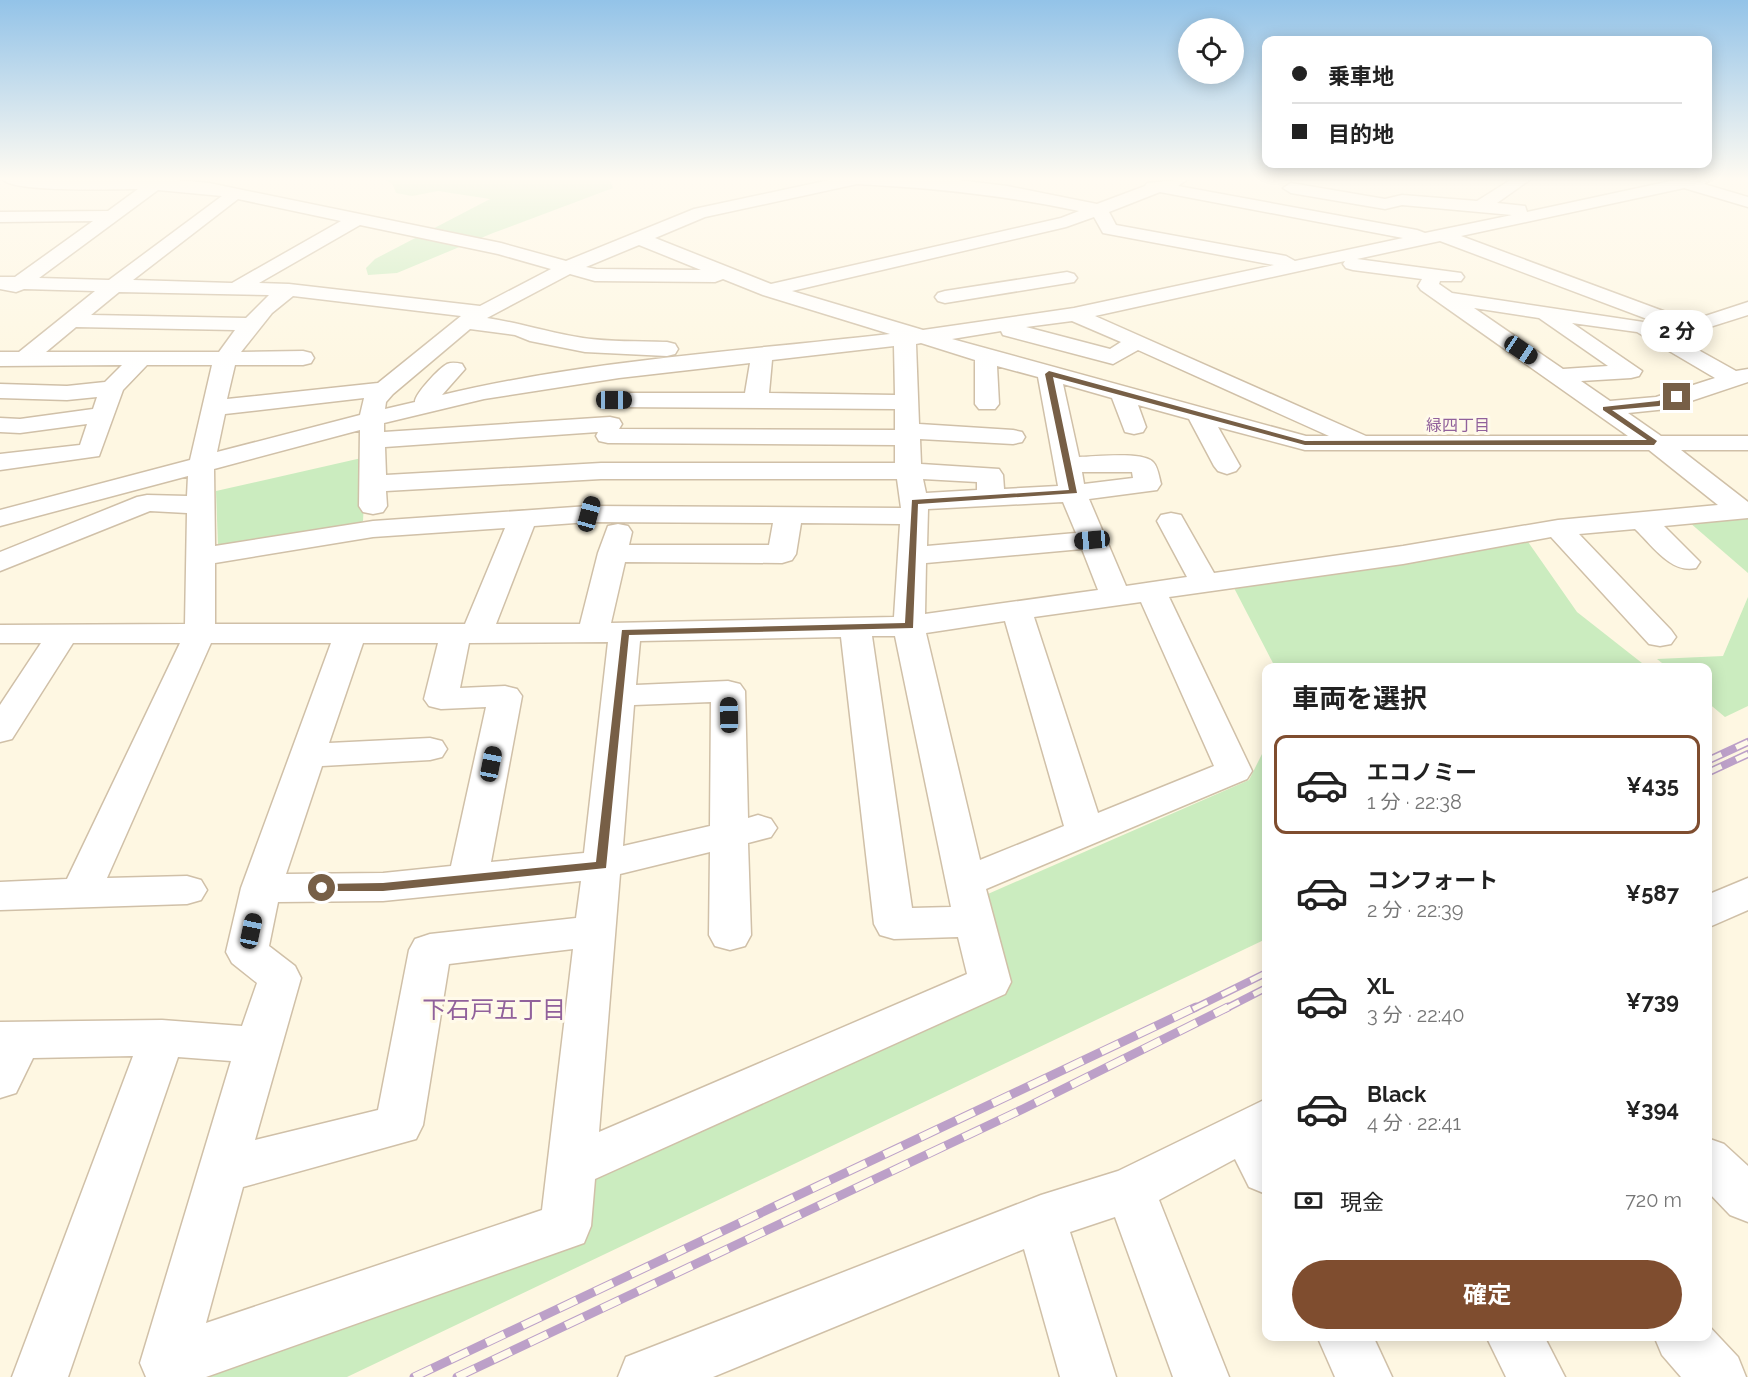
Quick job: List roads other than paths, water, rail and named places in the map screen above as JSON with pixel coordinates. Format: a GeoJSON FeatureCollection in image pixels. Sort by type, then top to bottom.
{"type":"FeatureCollection","features":[{"type":"Feature","properties":{"kind":"street"},"geometry":{"type":"LineString","coordinates":[[0,298],[75,243]]}},
{"type":"Feature","properties":{"kind":"street"},"geometry":{"type":"LineString","coordinates":[[24,359],[170,243]]}},
{"type":"Feature","properties":{"kind":"street"},"geometry":{"type":"LineString","coordinates":[[237,288],[315,243]]}},
{"type":"Feature","properties":{"kind":"street"},"geometry":{"type":"LineString","coordinates":[[473,243],[595,275],[616,278],[692,275],[738,278]]}},
{"type":"Feature","properties":{"kind":"street"},"geometry":{"type":"LineString","coordinates":[[373,529],[374,401],[473,317],[568,267],[626,243]]}},
{"type":"Feature","properties":{"kind":"street"},"geometry":{"type":"LineString","coordinates":[[652,243],[770,291],[913,337],[1305,443],[1748,443]]}},
{"type":"Feature","properties":{"kind":"street"},"geometry":{"type":"LineString","coordinates":[[770,291],[976,243]]}},
{"type":"Feature","properties":{"kind":"street"},"geometry":{"type":"LineString","coordinates":[[1177,243],[1302,265]]}},
{"type":"Feature","properties":{"kind":"street"},"geometry":{"type":"LineString","coordinates":[[373,430],[428,405],[547,381],[913,337],[1074,314],[1409,243]]}},
{"type":"Feature","properties":{"kind":"street"},"geometry":{"type":"LineString","coordinates":[[1455,243],[1688,326],[1745,310]]}},
{"type":"Feature","properties":{"kind":"street"},"geometry":{"type":"LineString","coordinates":[[1170,258],[1216,250]]}},
{"type":"Feature","properties":{"kind":"street"},"geometry":{"type":"LineString","coordinates":[[930,254],[959,267]]}},
{"type":"Feature","properties":{"kind":"street"},"geometry":{"type":"LineString","coordinates":[[1325,261],[1469,279]]}},
{"type":"Feature","properties":{"kind":"street"},"geometry":{"type":"LineString","coordinates":[[866,269],[907,280]]}},
{"type":"Feature","properties":{"kind":"street"},"geometry":{"type":"LineString","coordinates":[[1434,274],[1428,286],[1654,442],[1745,511]]}},
{"type":"Feature","properties":{"kind":"street"},"geometry":{"type":"LineString","coordinates":[[945,297],[1060,275],[1122,304]]}},
{"type":"Feature","properties":{"kind":"street"},"geometry":{"type":"LineString","coordinates":[[0,283],[289,290],[473,317],[521,328],[530,335],[585,345],[682,351],[695,355],[701,362]]}},
{"type":"Feature","properties":{"kind":"street"},"geometry":{"type":"LineString","coordinates":[[1526,288],[1605,298]]}},
{"type":"Feature","properties":{"kind":"street"},"geometry":{"type":"LineString","coordinates":[[81,892],[200,633],[201,465],[225,359],[251,324],[289,290]]}},
{"type":"Feature","properties":{"kind":"street"},"geometry":{"type":"LineString","coordinates":[[1445,298],[1644,327],[1740,376]]}},
{"type":"Feature","properties":{"kind":"street"},"geometry":{"type":"LineString","coordinates":[[1543,312],[1631,371],[1560,376]]}},
{"type":"Feature","properties":{"kind":"street"},"geometry":{"type":"LineString","coordinates":[[1074,314],[1366,443]]}},
{"type":"Feature","properties":{"kind":"street"},"geometry":{"type":"LineString","coordinates":[[72,321],[251,324]]}},
{"type":"Feature","properties":{"kind":"street"},"geometry":{"type":"LineString","coordinates":[[996,326],[1113,357],[1136,342]]}},
{"type":"Feature","properties":{"kind":"street"},"geometry":{"type":"LineString","coordinates":[[572,1166],[990,982],[909,626],[914,509],[908,471],[906,402],[913,337]]}},
{"type":"Feature","properties":{"kind":"street"},"geometry":{"type":"LineString","coordinates":[[756,400],[762,355]]}},
{"type":"Feature","properties":{"kind":"street"},"geometry":{"type":"LineString","coordinates":[[986,356],[987,404]]}},
{"type":"Feature","properties":{"kind":"street"},"geometry":{"type":"LineString","coordinates":[[0,359],[303,358]]}},
{"type":"Feature","properties":{"kind":"street"},"geometry":{"type":"LineString","coordinates":[[0,462],[90,451],[112,388],[140,360]]}},
{"type":"Feature","properties":{"kind":"street"},"geometry":{"type":"LineString","coordinates":[[428,405],[425,399],[454,369]]}},
{"type":"Feature","properties":{"kind":"street"},"geometry":{"type":"LineString","coordinates":[[589,514],[601,471],[619,371]]}},
{"type":"Feature","properties":{"kind":"street"},"geometry":{"type":"LineString","coordinates":[[1049,374],[1074,493],[1115,595]]}},
{"type":"Feature","properties":{"kind":"street"},"geometry":{"type":"LineString","coordinates":[[1605,408],[1659,404],[1740,376]]}},
{"type":"Feature","properties":{"kind":"street"},"geometry":{"type":"LineString","coordinates":[[0,391],[67,393],[112,388]]}},
{"type":"Feature","properties":{"kind":"street"},"geometry":{"type":"LineString","coordinates":[[214,408],[386,389]]}},
{"type":"Feature","properties":{"kind":"street"},"geometry":{"type":"LineString","coordinates":[[1122,392],[1134,427]]}},
{"type":"Feature","properties":{"kind":"street"},"geometry":{"type":"LineString","coordinates":[[610,420],[756,400],[906,402]]}},
{"type":"Feature","properties":{"kind":"street"},"geometry":{"type":"LineString","coordinates":[[1198,413],[1227,466]]}},
{"type":"Feature","properties":{"kind":"street"},"geometry":{"type":"LineString","coordinates":[[0,426],[20,426],[102,415]]}},
{"type":"Feature","properties":{"kind":"street"},"geometry":{"type":"LineString","coordinates":[[2,518],[201,465],[373,430],[610,420],[1013,438]]}},
{"type":"Feature","properties":{"kind":"street"},"geometry":{"type":"LineString","coordinates":[[201,557],[373,529],[589,514],[788,517],[914,509],[1148,484],[1143,466],[1137,464],[1068,465]]}},
{"type":"Feature","properties":{"kind":"street"},"geometry":{"type":"LineString","coordinates":[[373,484],[601,471],[908,471],[990,475],[991,499]]}},
{"type":"Feature","properties":{"kind":"street"},"geometry":{"type":"LineString","coordinates":[[0,562],[147,503],[201,505]]}},
{"type":"Feature","properties":{"kind":"street"},"geometry":{"type":"LineString","coordinates":[[0,634],[609,633],[909,626],[1403,555],[1558,528],[1745,511]]}},
{"type":"Feature","properties":{"kind":"street"},"geometry":{"type":"LineString","coordinates":[[351,632],[261,888],[247,952],[280,978],[258,1045],[168,1363],[566,1226],[595,931],[583,867],[619,696],[609,633],[612,553],[624,513]]}},
{"type":"Feature","properties":{"kind":"street"},"geometry":{"type":"LineString","coordinates":[[612,553],[782,554],[788,517]]}},
{"type":"Feature","properties":{"kind":"street"},"geometry":{"type":"LineString","coordinates":[[468,878],[505,696],[441,699],[466,632],[523,519]]}},
{"type":"Feature","properties":{"kind":"street"},"geometry":{"type":"LineString","coordinates":[[1641,520],[1686,562]]}},
{"type":"Feature","properties":{"kind":"street"},"geometry":{"type":"LineString","coordinates":[[1171,521],[1204,582]]}},
{"type":"Feature","properties":{"kind":"street"},"geometry":{"type":"LineString","coordinates":[[1558,528],[1660,637]]}},
{"type":"Feature","properties":{"kind":"street"},"geometry":{"type":"LineString","coordinates":[[913,556],[1092,540]]}},
{"type":"Feature","properties":{"kind":"street"},"geometry":{"type":"LineString","coordinates":[[855,627],[894,924],[970,902],[1085,832],[1234,771],[1151,590]]}},
{"type":"Feature","properties":{"kind":"street"},"geometry":{"type":"LineString","coordinates":[[1017,610],[1085,832]]}},
{"type":"Feature","properties":{"kind":"street"},"geometry":{"type":"LineString","coordinates":[[0,731],[63,633]]}},
{"type":"Feature","properties":{"kind":"street"},"geometry":{"type":"LineString","coordinates":[[619,696],[728,691],[745,831],[730,934]]}},
{"type":"Feature","properties":{"kind":"street"},"geometry":{"type":"LineString","coordinates":[[308,755],[430,749]]}},
{"type":"Feature","properties":{"kind":"street"},"geometry":{"type":"LineString","coordinates":[[261,888],[383,887],[583,867],[745,831]]}},
{"type":"Feature","properties":{"kind":"street"},"geometry":{"type":"LineString","coordinates":[[0,896],[187,890]]}},
{"type":"Feature","properties":{"kind":"street"},"geometry":{"type":"LineString","coordinates":[[1712,910],[1748,892]]}},
{"type":"Feature","properties":{"kind":"street"},"geometry":{"type":"LineString","coordinates":[[223,1170],[399,1125],[430,950],[595,931]]}},
{"type":"Feature","properties":{"kind":"street"},"geometry":{"type":"LineString","coordinates":[[0,1079],[10,1039],[162,1038],[258,1045]]}},
{"type":"Feature","properties":{"kind":"street"},"geometry":{"type":"LineString","coordinates":[[40,1377],[162,1038]]}},
{"type":"Feature","properties":{"kind":"street"},"geometry":{"type":"LineString","coordinates":[[646,1377],[1041,1218],[1130,1190],[1259,1140]]}},
{"type":"Feature","properties":{"kind":"street"},"geometry":{"type":"LineString","coordinates":[[1712,1164],[1748,1199]]}},
{"type":"Feature","properties":{"kind":"street"},"geometry":{"type":"LineString","coordinates":[[1130,1190],[1201,1377]]}},
{"type":"Feature","properties":{"kind":"street"},"geometry":{"type":"LineString","coordinates":[[1041,1218],[1088,1377]]}},
{"type":"Feature","properties":{"kind":"street"},"geometry":{"type":"LineString","coordinates":[[1346,1341],[1364,1377]]}},
{"type":"Feature","properties":{"kind":"street"},"geometry":{"type":"LineString","coordinates":[[1515,1341],[1537,1377]]}},
{"type":"Feature","properties":{"kind":"street"},"geometry":{"type":"LineString","coordinates":[[1686,1341],[1718,1377]]}},
{"type":"Feature","properties":{"kind":"railway"},"geometry":{"type":"LineString","coordinates":[[1712,759],[1748,742]]}},
{"type":"Feature","properties":{"kind":"railway"},"geometry":{"type":"LineString","coordinates":[[1712,771],[1748,754]]}},
{"type":"Feature","properties":{"kind":"railway"},"geometry":{"type":"LineString","coordinates":[[1193,1009],[1262,975]]}},
{"type":"Feature","properties":{"kind":"railway"},"geometry":{"type":"LineString","coordinates":[[1225,1009],[1262,990]]}},
{"type":"Feature","properties":{"kind":"railway"},"geometry":{"type":"LineString","coordinates":[[414,1377],[1196,1007]]}},
{"type":"Feature","properties":{"kind":"railway"},"geometry":{"type":"LineString","coordinates":[[457,1377],[1023,1109],[1228,1007]]}},
{"type":"Feature","properties":{"kind":"district","name":"緑四丁目"},"geometry":{"type":"Point","coordinates":[1458,425]}},
{"type":"Feature","properties":{"kind":"district","name":"下石戸五丁目"},"geometry":{"type":"Point","coordinates":[494,1009]}}]}
